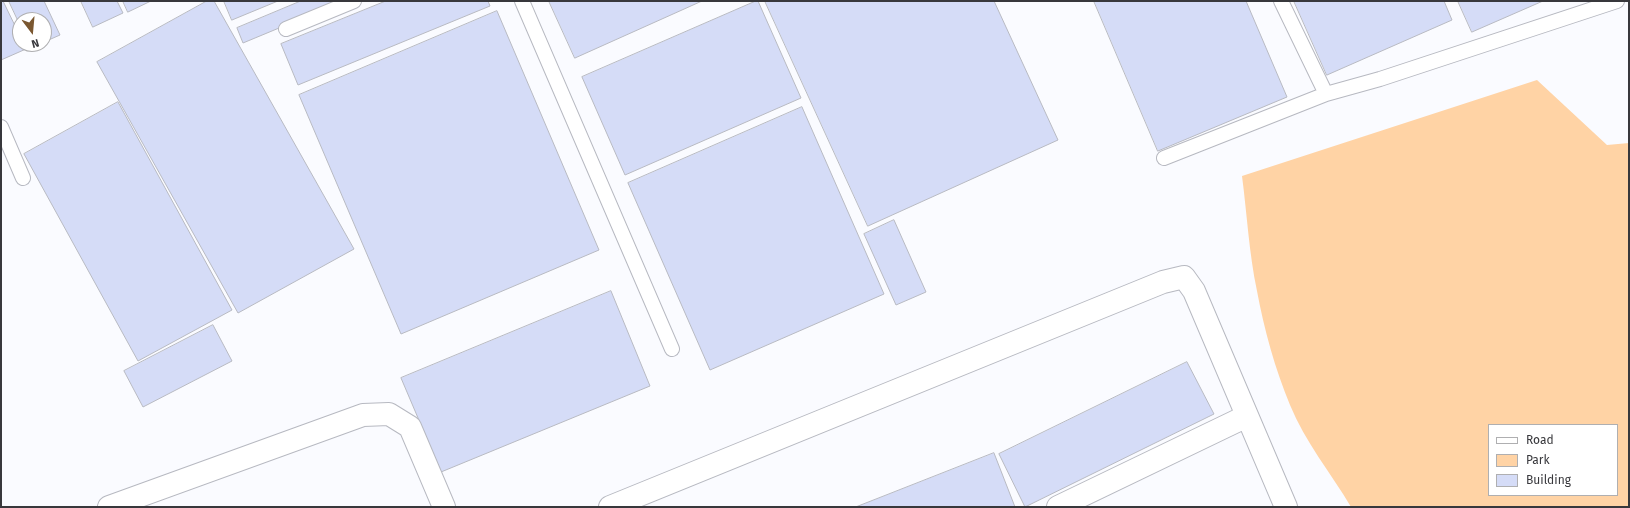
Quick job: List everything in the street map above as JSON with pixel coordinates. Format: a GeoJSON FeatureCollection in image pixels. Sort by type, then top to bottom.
{"type":"FeatureCollection","features":[{"type":"Feature","properties":{"kind":"street"},"geometry":{"type":"LineString","coordinates":[[610,507],[1163,282],[1184,277],[1194,291],[1286,507]]}},
{"type":"Feature","properties":{"kind":"street"},"geometry":{"type":"LineString","coordinates":[[110,507],[362,415],[389,414],[410,427],[444,507]]}},
{"type":"Feature","properties":{"kind":"street"},"geometry":{"type":"LineString","coordinates":[[1058,507],[1247,416]]}},
{"type":"Feature","properties":{"kind":"lane"},"geometry":{"type":"LineString","coordinates":[[286,29],[354,1]]}},
{"type":"Feature","properties":{"kind":"lane"},"geometry":{"type":"LineString","coordinates":[[522,1],[672,349]]}},
{"type":"Feature","properties":{"kind":"lane"},"geometry":{"type":"LineString","coordinates":[[1281,1],[1326,94]]}},
{"type":"Feature","properties":{"kind":"lane"},"geometry":{"type":"LineString","coordinates":[[1164,158],[1326,94],[1380,79],[1617,1]]}},
{"type":"Feature","properties":{"kind":"lane"},"geometry":{"type":"LineString","coordinates":[[1,127],[23,178]]}},
{"type":"Feature","properties":{"kind":"green space"},"geometry":{"type":"Polygon","coordinates":[[[1537,80],[1607,145],[1629,143],[1629,507],[1351,507],[1303,432],[1290,405],[1270,349],[1254,277],[1242,176],[1537,80]]]}},
{"type":"Feature","properties":{"kind":"building"},"geometry":{"type":"Polygon","coordinates":[[[1,1],[3,1],[12,20],[12,52],[19,52],[1,60],[1,1]]]}},
{"type":"Feature","properties":{"kind":"building"},"geometry":{"type":"Polygon","coordinates":[[[9,1],[44,1],[49,12],[14,12],[9,1]]]}},
{"type":"Feature","properties":{"kind":"building"},"geometry":{"type":"Polygon","coordinates":[[[81,1],[117,1],[123,13],[93,27],[81,1]]]}},
{"type":"Feature","properties":{"kind":"building"},"geometry":{"type":"Polygon","coordinates":[[[123,1],[151,1],[128,12],[123,1]]]}},
{"type":"Feature","properties":{"kind":"building"},"geometry":{"type":"Polygon","coordinates":[[[207,1],[214,1],[354,249],[238,313],[97,62],[207,1]]]}},
{"type":"Feature","properties":{"kind":"building"},"geometry":{"type":"Polygon","coordinates":[[[224,1],[278,1],[232,20],[224,1]]]}},
{"type":"Feature","properties":{"kind":"building"},"geometry":{"type":"Polygon","coordinates":[[[301,1],[344,1],[243,43],[237,28],[301,1]]]}},
{"type":"Feature","properties":{"kind":"building"},"geometry":{"type":"Polygon","coordinates":[[[386,1],[488,1],[490,6],[298,85],[281,44],[386,1]]]}},
{"type":"Feature","properties":{"kind":"building"},"geometry":{"type":"Polygon","coordinates":[[[549,1],[702,1],[575,58],[549,1]]]}},
{"type":"Feature","properties":{"kind":"building"},"geometry":{"type":"Polygon","coordinates":[[[758,1],[801,98],[625,175],[582,77],[758,1]]]}},
{"type":"Feature","properties":{"kind":"building"},"geometry":{"type":"Polygon","coordinates":[[[765,1],[994,1],[1058,140],[868,226],[765,1]]]}},
{"type":"Feature","properties":{"kind":"building"},"geometry":{"type":"Polygon","coordinates":[[[1094,1],[1246,1],[1287,97],[1158,151],[1094,1]]]}},
{"type":"Feature","properties":{"kind":"building"},"geometry":{"type":"Polygon","coordinates":[[[1294,1],[1444,1],[1452,20],[1327,75],[1294,1]]]}},
{"type":"Feature","properties":{"kind":"building"},"geometry":{"type":"Polygon","coordinates":[[[1458,1],[1543,1],[1472,32],[1458,1]]]}},
{"type":"Feature","properties":{"kind":"building"},"geometry":{"type":"Polygon","coordinates":[[[497,11],[599,250],[401,334],[299,95],[497,11]]]}},
{"type":"Feature","properties":{"kind":"building"},"geometry":{"type":"Polygon","coordinates":[[[52,18],[60,35],[52,38],[52,18]]]}},
{"type":"Feature","properties":{"kind":"building"},"geometry":{"type":"Polygon","coordinates":[[[118,102],[232,310],[138,361],[24,154],[118,102]]]}},
{"type":"Feature","properties":{"kind":"building"},"geometry":{"type":"Polygon","coordinates":[[[802,107],[884,294],[710,370],[628,183],[802,107]]]}},
{"type":"Feature","properties":{"kind":"building"},"geometry":{"type":"Polygon","coordinates":[[[894,220],[926,292],[896,305],[864,234],[894,220]]]}},
{"type":"Feature","properties":{"kind":"building"},"geometry":{"type":"Polygon","coordinates":[[[611,291],[650,386],[441,472],[401,378],[611,291]]]}},
{"type":"Feature","properties":{"kind":"building"},"geometry":{"type":"Polygon","coordinates":[[[213,325],[232,361],[143,407],[124,371],[213,325]]]}},
{"type":"Feature","properties":{"kind":"building"},"geometry":{"type":"Polygon","coordinates":[[[1187,362],[1214,414],[1025,507],[999,454],[1187,362]]]}},
{"type":"Feature","properties":{"kind":"building"},"geometry":{"type":"Polygon","coordinates":[[[994,453],[1015,507],[856,507],[994,453]]]}}]}
